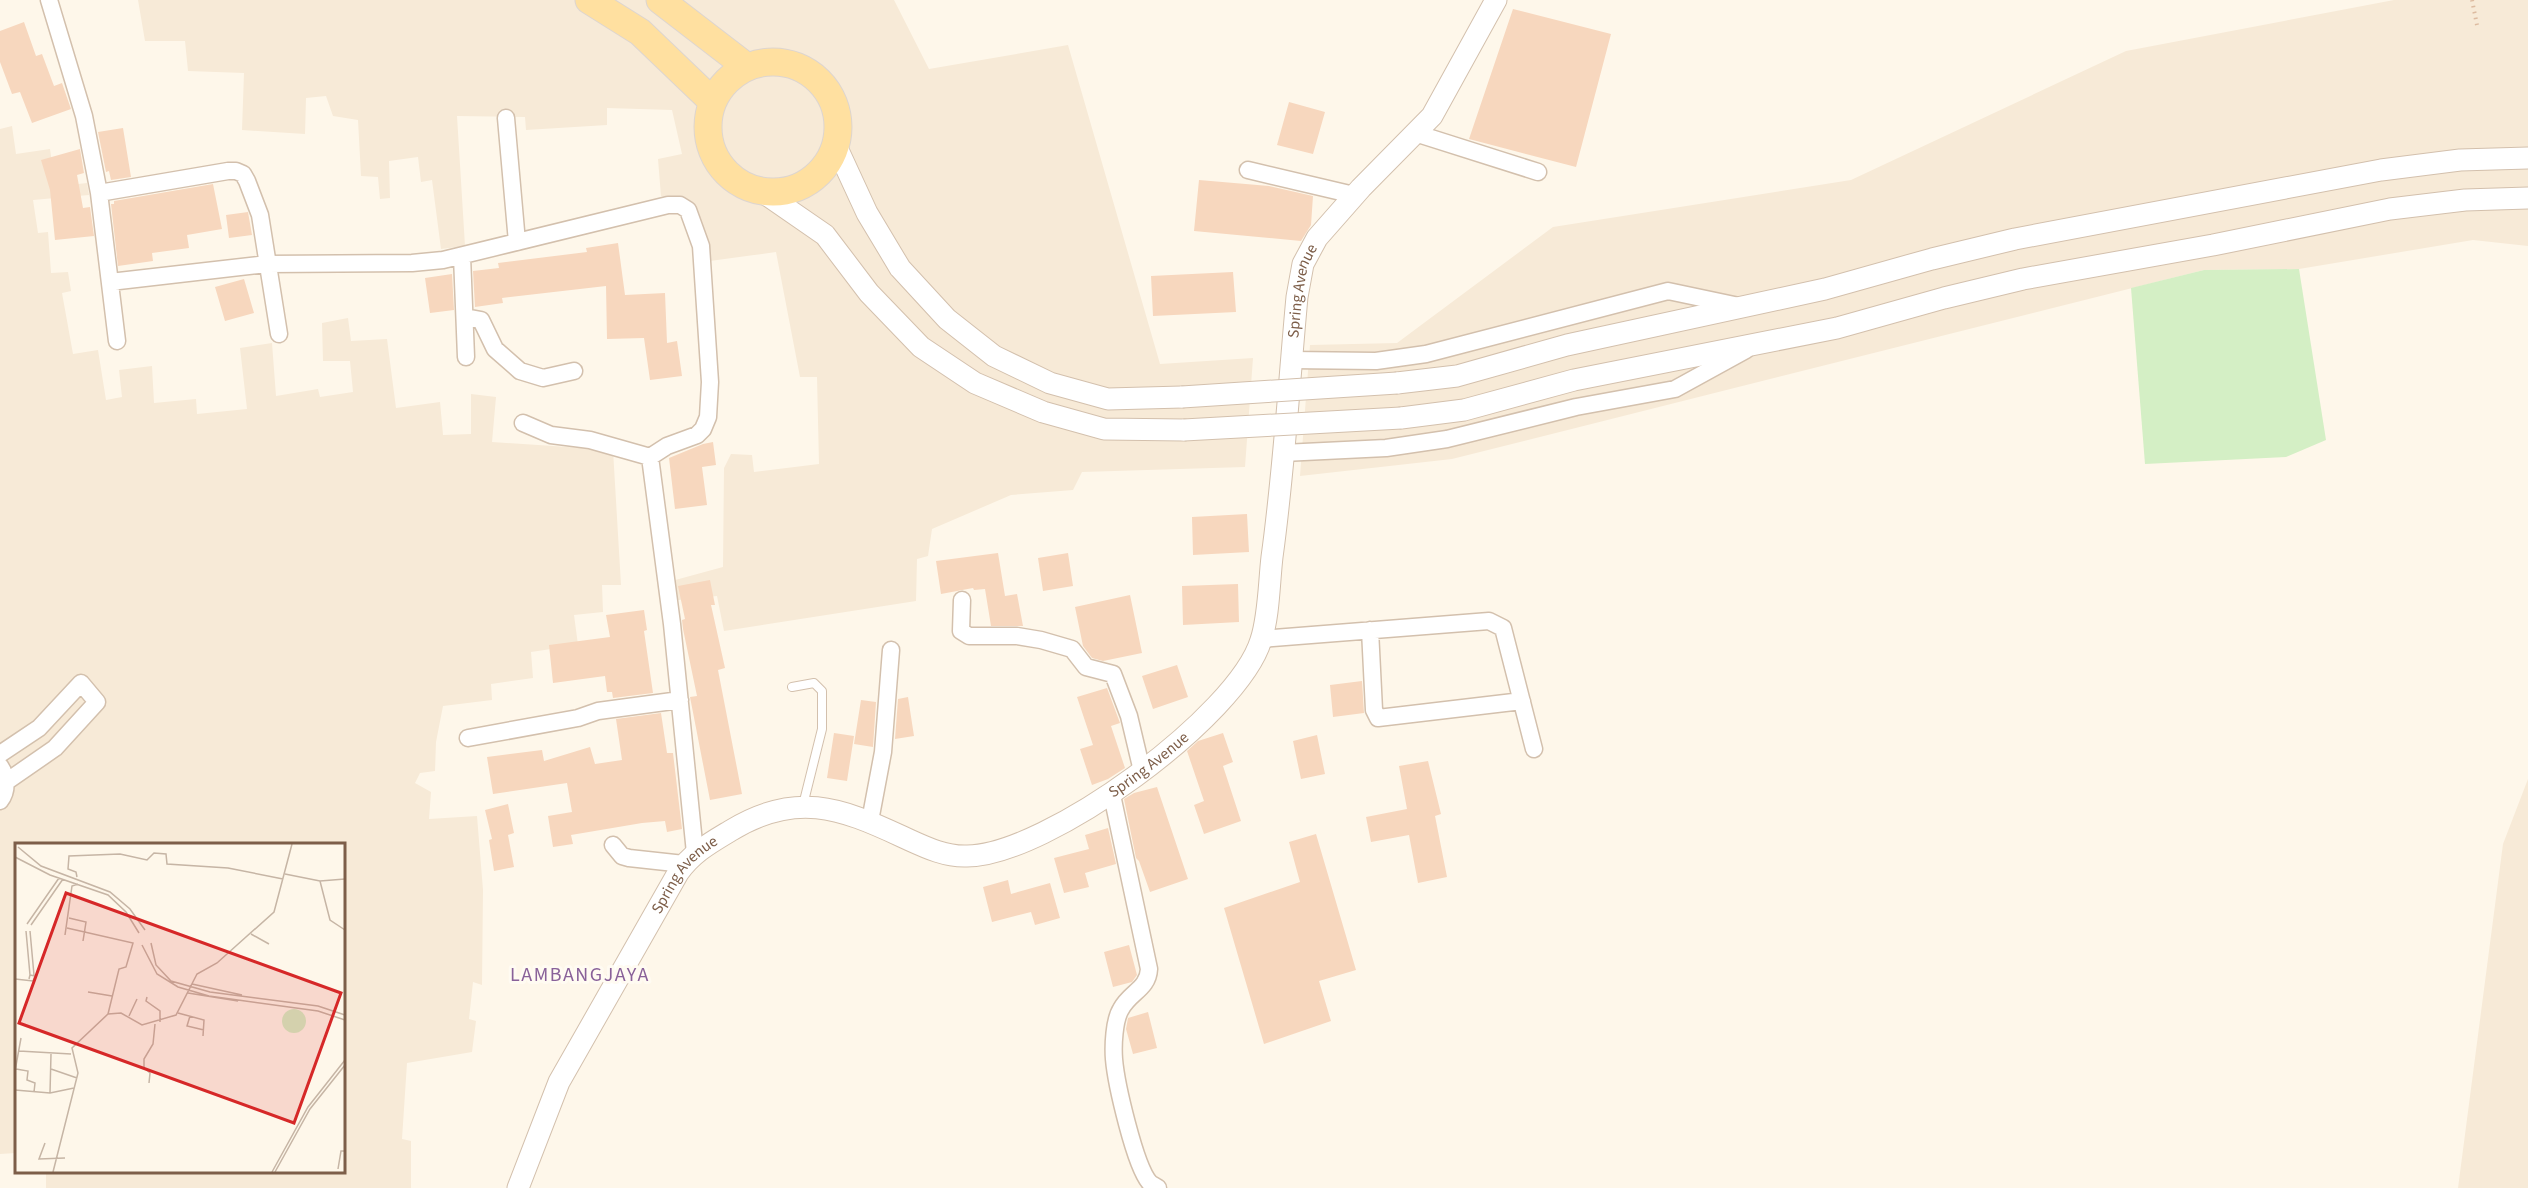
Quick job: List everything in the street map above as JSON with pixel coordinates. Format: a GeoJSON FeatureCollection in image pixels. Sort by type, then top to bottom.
{"type":"FeatureCollection","features":[{"type":"Feature","properties":{"kind":"main road"},"geometry":{"type":"LineString","coordinates":[[589,0],[640,32],[712,101]]}},
{"type":"Feature","properties":{"kind":"main road"},"geometry":{"type":"LineString","coordinates":[[660,0],[747,67]]}},
{"type":"Feature","properties":{"kind":"main road"},"geometry":{"type":"LineString","coordinates":[[777,61],[806,69],[829,90],[839,118],[837,148],[821,174],[795,190],[765,193],[736,183],[715,160],[707,131],[712,101],[726,81],[747,67],[777,61]]}},
{"type":"Feature","properties":{"kind":"street"},"geometry":{"type":"LineString","coordinates":[[49,0],[84,116],[99,193],[117,341]]}},
{"type":"Feature","properties":{"kind":"street","name":"Spring Avenue"},"geometry":{"type":"LineString","coordinates":[[518,1188],[559,1082],[602,1004],[690,858],[759,815],[803,805],[828,809],[870,821],[926,848],[948,854],[974,856],[1005,849],[1047,830],[1112,795],[1188,735],[1228,695],[1250,664],[1262,639],[1276,530],[1297,297],[1303,264],[1317,238],[1354,195],[1432,116],[1496,0]]}},
{"type":"Feature","properties":{"kind":"street"},"geometry":{"type":"LineString","coordinates":[[506,118],[517,242]]}},
{"type":"Feature","properties":{"kind":"street"},"geometry":{"type":"LineString","coordinates":[[1415,133],[1538,171]]}},
{"type":"Feature","properties":{"kind":"street"},"geometry":{"type":"LineString","coordinates":[[837,148],[867,213],[900,268],[947,319],[994,356],[1050,383],[1108,399],[1182,397],[1397,383],[1457,376],[1567,345],[1744,308],[2015,239],[2381,170],[2460,160],[2528,158]]}},
{"type":"Feature","properties":{"kind":"street"},"geometry":{"type":"LineString","coordinates":[[99,193],[236,171],[248,181],[260,215],[279,334]]}},
{"type":"Feature","properties":{"kind":"street"},"geometry":{"type":"LineString","coordinates":[[1248,171],[1354,195]]}},
{"type":"Feature","properties":{"kind":"street"},"geometry":{"type":"LineString","coordinates":[[765,193],[825,236],[869,293],[921,347],[975,383],[1043,412],[1104,429],[1184,430],[1401,418],[1464,410],[1574,380],[1837,328],[2023,279],[2213,245],[2390,209],[2465,200],[2528,198]]}},
{"type":"Feature","properties":{"kind":"street"},"geometry":{"type":"LineString","coordinates":[[110,282],[267,264],[412,263],[462,256],[668,205],[680,205],[688,210],[701,246],[710,382],[708,417],[703,429],[697,435],[668,446],[650,457],[590,440],[551,435],[523,423]]}},
{"type":"Feature","properties":{"kind":"street"},"geometry":{"type":"LineString","coordinates":[[462,256],[466,357]]}},
{"type":"Feature","properties":{"kind":"street"},"geometry":{"type":"LineString","coordinates":[[1291,360],[1376,361],[1426,354],[1668,291],[1744,308]]}},
{"type":"Feature","properties":{"kind":"street"},"geometry":{"type":"LineString","coordinates":[[465,317],[481,320],[495,349],[520,371],[543,378],[574,370]]}},
{"type":"Feature","properties":{"kind":"street"},"geometry":{"type":"LineString","coordinates":[[1283,453],[1386,448],[1447,439],[1576,407],[1675,389],[1752,346]]}},
{"type":"Feature","properties":{"kind":"street"},"geometry":{"type":"LineString","coordinates":[[614,845],[622,856],[629,858],[690,858],[680,700],[650,457]]}},
{"type":"Feature","properties":{"kind":"street"},"geometry":{"type":"LineString","coordinates":[[962,600],[961,631],[969,636],[1017,636],[1041,640],[1072,649],[1086,667],[1113,674],[1129,716],[1142,771]]}},
{"type":"Feature","properties":{"kind":"street"},"geometry":{"type":"LineString","coordinates":[[1262,639],[1489,621],[1497,623],[1503,628],[1534,749]]}},
{"type":"Feature","properties":{"kind":"street"},"geometry":{"type":"LineString","coordinates":[[1370,630],[1374,710],[1378,718],[1522,701]]}},
{"type":"Feature","properties":{"kind":"street"},"geometry":{"type":"LineString","coordinates":[[870,821],[883,752],[891,650]]}},
{"type":"Feature","properties":{"kind":"street"},"geometry":{"type":"LineString","coordinates":[[0,754],[39,729],[81,683],[97,702],[55,748],[6,782]]}},
{"type":"Feature","properties":{"kind":"street"},"geometry":{"type":"LineString","coordinates":[[468,738],[579,718],[598,711],[680,700]]}},
{"type":"Feature","properties":{"kind":"street"},"geometry":{"type":"LineString","coordinates":[[0,766],[6,782],[0,801]]}},
{"type":"Feature","properties":{"kind":"street"},"geometry":{"type":"LineString","coordinates":[[1112,795],[1149,969],[1149,978],[1144,986],[1120,1009],[1114,1056],[1123,1110],[1145,1174],[1150,1184],[1158,1188]]}},
{"type":"Feature","properties":{"kind":"lane"},"geometry":{"type":"LineString","coordinates":[[792,687],[814,683],[822,691],[822,729],[803,805]]}},
{"type":"Feature","properties":{"kind":"path"},"geometry":{"type":"LineString","coordinates":[[2472,0],[2477,25]]}},
{"type":"Feature","properties":{"kind":"shaded area"},"geometry":{"type":"Polygon","coordinates":[[[138,0],[894,0],[929,69],[1068,45],[1160,364],[1253,358],[1245,467],[1082,472],[1073,490],[1011,495],[932,529],[928,556],[917,559],[916,601],[724,631],[717,596],[669,601],[668,582],[723,567],[724,468],[731,454],[752,455],[754,472],[819,464],[817,377],[800,377],[776,252],[710,261],[695,204],[661,196],[658,159],[682,154],[672,110],[607,108],[607,125],[526,130],[525,117],[457,116],[465,246],[441,249],[432,180],[421,182],[418,157],[389,161],[390,198],[380,199],[378,177],[361,176],[358,120],[333,116],[326,96],[306,98],[305,134],[242,130],[244,73],[188,71],[185,41],[145,41],[138,0]]]}},
{"type":"Feature","properties":{"kind":"shaded area"},"geometry":{"type":"Polygon","coordinates":[[[2394,0],[2528,0],[2528,246],[2473,240],[2299,269],[2204,270],[1452,459],[1300,476],[1310,345],[1397,343],[1553,227],[1851,180],[2126,51],[2394,0]]]}},
{"type":"Feature","properties":{"kind":"shaded area"},"geometry":{"type":"Polygon","coordinates":[[[12,126],[16,154],[50,149],[53,170],[78,184],[87,183],[89,195],[33,200],[38,233],[48,232],[51,273],[68,272],[71,291],[62,293],[73,354],[98,350],[106,400],[122,397],[119,370],[152,366],[154,403],[196,399],[197,414],[247,409],[240,348],[272,343],[276,396],[318,389],[320,397],[353,392],[350,361],[323,361],[322,323],[348,318],[351,341],[387,339],[396,408],[440,402],[443,435],[471,434],[471,394],[496,397],[492,442],[613,450],[621,585],[602,585],[603,612],[574,615],[578,645],[531,652],[533,678],[491,684],[492,700],[443,706],[436,742],[435,771],[420,773],[415,783],[431,792],[429,819],[477,816],[483,890],[482,985],[473,982],[469,1019],[476,1021],[472,1052],[407,1063],[402,1139],[411,1141],[411,1188],[46,1188],[46,1173],[345,1173],[345,843],[15,843],[15,1153],[0,1154],[0,129],[12,126]]]}},
{"type":"Feature","properties":{"kind":"shaded area"},"geometry":{"type":"Polygon","coordinates":[[[2528,779],[2528,1188],[2458,1188],[2503,844],[2528,779]]]}},
{"type":"Feature","properties":{"kind":"green space"},"geometry":{"type":"Polygon","coordinates":[[[2299,269],[2326,440],[2286,457],[2145,464],[2131,288],[2204,270],[2299,269]]]}},
{"type":"Feature","properties":{"kind":"building"},"geometry":{"type":"Polygon","coordinates":[[[1513,9],[1611,34],[1576,167],[1469,139],[1513,9]]]}},
{"type":"Feature","properties":{"kind":"building"},"geometry":{"type":"Polygon","coordinates":[[[24,22],[36,56],[42,54],[54,86],[62,83],[71,109],[32,123],[20,92],[12,94],[0,62],[0,31],[24,22]]]}},
{"type":"Feature","properties":{"kind":"building"},"geometry":{"type":"Polygon","coordinates":[[[1289,102],[1325,112],[1313,154],[1277,145],[1289,102]]]}},
{"type":"Feature","properties":{"kind":"building"},"geometry":{"type":"Polygon","coordinates":[[[123,128],[131,177],[111,180],[109,171],[106,172],[98,132],[123,128]]]}},
{"type":"Feature","properties":{"kind":"building"},"geometry":{"type":"Polygon","coordinates":[[[80,149],[84,173],[77,175],[83,208],[90,207],[94,236],[55,240],[50,190],[41,160],[80,149]]]}},
{"type":"Feature","properties":{"kind":"building"},"geometry":{"type":"Polygon","coordinates":[[[1199,180],[1269,186],[1313,196],[1311,225],[1301,241],[1194,231],[1199,180]]]}},
{"type":"Feature","properties":{"kind":"building"},"geometry":{"type":"Polygon","coordinates":[[[213,184],[222,229],[187,235],[189,248],[152,253],[153,261],[118,266],[111,204],[114,204],[114,201],[213,184]]]}},
{"type":"Feature","properties":{"kind":"building"},"geometry":{"type":"Polygon","coordinates":[[[248,212],[252,235],[229,238],[226,215],[248,212]]]}},
{"type":"Feature","properties":{"kind":"building"},"geometry":{"type":"Polygon","coordinates":[[[618,243],[625,295],[665,293],[667,343],[677,341],[682,376],[650,380],[644,338],[607,339],[606,286],[502,298],[503,303],[475,307],[473,271],[499,268],[498,263],[587,252],[586,248],[618,243]]]}},
{"type":"Feature","properties":{"kind":"building"},"geometry":{"type":"Polygon","coordinates":[[[1233,272],[1236,312],[1153,316],[1151,276],[1233,272]]]}},
{"type":"Feature","properties":{"kind":"building"},"geometry":{"type":"Polygon","coordinates":[[[452,274],[454,310],[430,313],[425,278],[452,274]]]}},
{"type":"Feature","properties":{"kind":"building"},"geometry":{"type":"Polygon","coordinates":[[[244,279],[254,313],[225,321],[215,287],[244,279]]]}},
{"type":"Feature","properties":{"kind":"building"},"geometry":{"type":"Polygon","coordinates":[[[713,442],[716,465],[702,467],[707,505],[675,509],[669,458],[713,442]]]}},
{"type":"Feature","properties":{"kind":"building"},"geometry":{"type":"Polygon","coordinates":[[[1247,514],[1249,552],[1193,555],[1192,517],[1247,514]]]}},
{"type":"Feature","properties":{"kind":"building"},"geometry":{"type":"Polygon","coordinates":[[[998,553],[1005,596],[1017,594],[1023,626],[991,626],[985,589],[974,590],[973,588],[941,594],[936,561],[998,553]]]}},
{"type":"Feature","properties":{"kind":"building"},"geometry":{"type":"Polygon","coordinates":[[[1068,553],[1073,586],[1043,591],[1038,558],[1068,553]]]}},
{"type":"Feature","properties":{"kind":"building"},"geometry":{"type":"Polygon","coordinates":[[[710,580],[715,605],[711,605],[725,668],[718,670],[742,794],[710,800],[690,697],[697,696],[683,629],[682,620],[685,619],[678,586],[710,580]]]}},
{"type":"Feature","properties":{"kind":"building"},"geometry":{"type":"Polygon","coordinates":[[[1238,584],[1239,622],[1183,625],[1182,586],[1238,584]]]}},
{"type":"Feature","properties":{"kind":"building"},"geometry":{"type":"Polygon","coordinates":[[[1130,595],[1142,653],[1103,661],[1092,658],[1083,646],[1075,607],[1130,595]]]}},
{"type":"Feature","properties":{"kind":"building"},"geometry":{"type":"Polygon","coordinates":[[[644,610],[647,630],[644,631],[653,693],[613,698],[612,692],[607,692],[605,676],[553,683],[549,645],[610,637],[606,615],[644,610]]]}},
{"type":"Feature","properties":{"kind":"building"},"geometry":{"type":"Polygon","coordinates":[[[1177,665],[1188,697],[1153,709],[1142,676],[1177,665]]]}},
{"type":"Feature","properties":{"kind":"building"},"geometry":{"type":"Polygon","coordinates":[[[1362,681],[1364,713],[1333,717],[1330,685],[1362,681]]]}},
{"type":"Feature","properties":{"kind":"building"},"geometry":{"type":"Polygon","coordinates":[[[1107,688],[1120,723],[1111,726],[1125,768],[1108,779],[1092,785],[1080,749],[1093,745],[1077,697],[1107,688]]]}},
{"type":"Feature","properties":{"kind":"building"},"geometry":{"type":"Polygon","coordinates":[[[908,697],[914,736],[895,739],[898,699],[908,697]]]}},
{"type":"Feature","properties":{"kind":"building"},"geometry":{"type":"Polygon","coordinates":[[[861,700],[876,702],[873,747],[854,744],[861,700]]]}},
{"type":"Feature","properties":{"kind":"building"},"geometry":{"type":"Polygon","coordinates":[[[661,713],[667,753],[673,753],[682,829],[667,832],[665,821],[642,823],[571,835],[573,844],[553,847],[548,816],[572,812],[567,783],[493,794],[487,757],[542,750],[544,761],[590,747],[595,764],[622,760],[616,719],[661,713]]]}},
{"type":"Feature","properties":{"kind":"building"},"geometry":{"type":"Polygon","coordinates":[[[834,733],[854,736],[847,781],[827,778],[834,733]]]}},
{"type":"Feature","properties":{"kind":"building"},"geometry":{"type":"Polygon","coordinates":[[[1223,733],[1233,762],[1223,766],[1241,821],[1204,834],[1194,805],[1204,801],[1187,751],[1198,741],[1223,733]]]}},
{"type":"Feature","properties":{"kind":"building"},"geometry":{"type":"Polygon","coordinates":[[[1317,735],[1325,774],[1301,779],[1293,741],[1317,735]]]}},
{"type":"Feature","properties":{"kind":"building"},"geometry":{"type":"Polygon","coordinates":[[[1428,761],[1441,814],[1435,816],[1447,877],[1418,883],[1409,835],[1371,842],[1366,817],[1407,809],[1399,766],[1428,761]]]}},
{"type":"Feature","properties":{"kind":"building"},"geometry":{"type":"Polygon","coordinates":[[[1157,787],[1188,879],[1150,892],[1136,858],[1124,799],[1134,793],[1157,787]]]}},
{"type":"Feature","properties":{"kind":"building"},"geometry":{"type":"Polygon","coordinates":[[[508,804],[514,833],[508,835],[514,867],[494,871],[489,840],[492,839],[485,810],[508,804]]]}},
{"type":"Feature","properties":{"kind":"building"},"geometry":{"type":"Polygon","coordinates":[[[1108,828],[1116,864],[1085,873],[1089,887],[1064,893],[1054,858],[1089,849],[1085,835],[1108,828]]]}},
{"type":"Feature","properties":{"kind":"building"},"geometry":{"type":"Polygon","coordinates":[[[1316,834],[1356,970],[1319,981],[1331,1021],[1264,1044],[1224,908],[1300,882],[1289,842],[1316,834]]]}},
{"type":"Feature","properties":{"kind":"building"},"geometry":{"type":"Polygon","coordinates":[[[1008,880],[1011,894],[1050,883],[1060,918],[1035,925],[1031,912],[992,922],[983,887],[1008,880]]]}},
{"type":"Feature","properties":{"kind":"building"},"geometry":{"type":"Polygon","coordinates":[[[1129,945],[1137,975],[1132,982],[1113,987],[1104,952],[1129,945]]]}},
{"type":"Feature","properties":{"kind":"building"},"geometry":{"type":"Polygon","coordinates":[[[1148,1012],[1157,1048],[1133,1054],[1126,1029],[1128,1018],[1148,1012]]]}},
{"type":"Feature","properties":{"kind":"district","name":"LAMBANGJAYA"},"geometry":{"type":"Point","coordinates":[580,975]}}]}
